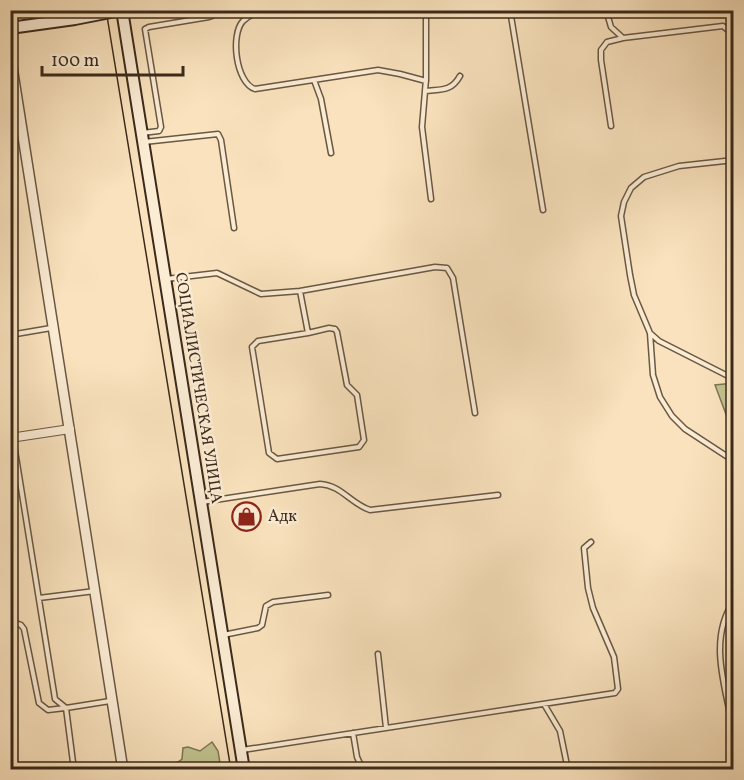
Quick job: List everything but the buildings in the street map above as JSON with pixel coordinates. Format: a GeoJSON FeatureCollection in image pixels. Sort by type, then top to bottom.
{"type":"FeatureCollection","features":[{"type":"Feature","properties":{"kind":"main road"},"geometry":{"type":"LineString","coordinates":[[10,28],[122,10]]}},
{"type":"Feature","properties":{"kind":"main road","name":"СОЦИАЛИСТИЧЕСКАЯ УЛИЦА"},"geometry":{"type":"LineString","coordinates":[[122,10],[244,770]]}},
{"type":"Feature","properties":{"kind":"street"},"geometry":{"type":"LineString","coordinates":[[10,54],[14,103],[54,328],[123,770]]}},
{"type":"Feature","properties":{"kind":"street"},"geometry":{"type":"LineString","coordinates":[[11,438],[70,429]]}},
{"type":"Feature","properties":{"kind":"lane"},"geometry":{"type":"LineString","coordinates":[[142,138],[159,131],[161,127],[145,29],[209,18],[214,10]]}},
{"type":"Feature","properties":{"kind":"lane"},"geometry":{"type":"LineString","coordinates":[[265,10],[243,21],[238,31],[240,70],[246,84],[255,89],[382,70],[426,81]]}},
{"type":"Feature","properties":{"kind":"lane"},"geometry":{"type":"LineString","coordinates":[[426,10],[426,81],[422,127],[431,199]]}},
{"type":"Feature","properties":{"kind":"lane"},"geometry":{"type":"LineString","coordinates":[[510,10],[543,210]]}},
{"type":"Feature","properties":{"kind":"lane"},"geometry":{"type":"LineString","coordinates":[[606,10],[611,27],[623,38]]}},
{"type":"Feature","properties":{"kind":"lane"},"geometry":{"type":"LineString","coordinates":[[611,126],[601,54],[606,42],[723,26],[734,35]]}},
{"type":"Feature","properties":{"kind":"lane"},"geometry":{"type":"LineString","coordinates":[[425,91],[450,88],[455,85],[460,76]]}},
{"type":"Feature","properties":{"kind":"lane"},"geometry":{"type":"LineString","coordinates":[[314,80],[321,99],[331,153]]}},
{"type":"Feature","properties":{"kind":"lane"},"geometry":{"type":"LineString","coordinates":[[142,138],[218,134],[221,140],[234,228]]}},
{"type":"Feature","properties":{"kind":"lane"},"geometry":{"type":"LineString","coordinates":[[734,160],[679,166],[644,177],[631,188],[624,202],[621,216],[634,295],[650,333],[653,375],[660,397],[672,416],[685,429],[734,461]]}},
{"type":"Feature","properties":{"kind":"lane"},"geometry":{"type":"LineString","coordinates":[[165,279],[217,273],[261,294],[300,291],[435,267],[447,268],[453,278],[475,414]]}},
{"type":"Feature","properties":{"kind":"lane"},"geometry":{"type":"LineString","coordinates":[[300,291],[308,333]]}},
{"type":"Feature","properties":{"kind":"lane"},"geometry":{"type":"LineString","coordinates":[[10,335],[54,328]]}},
{"type":"Feature","properties":{"kind":"lane"},"geometry":{"type":"LineString","coordinates":[[329,328],[337,332],[347,385],[357,395],[364,440],[359,447],[277,459],[269,453],[252,348],[258,341],[308,333],[329,328]]}},
{"type":"Feature","properties":{"kind":"lane"},"geometry":{"type":"LineString","coordinates":[[650,333],[659,341],[734,379]]}},
{"type":"Feature","properties":{"kind":"lane"},"geometry":{"type":"LineString","coordinates":[[11,438],[55,699],[66,708],[74,770]]}},
{"type":"Feature","properties":{"kind":"lane"},"geometry":{"type":"LineString","coordinates":[[201,502],[320,484],[334,486],[361,507],[370,510],[498,495]]}},
{"type":"Feature","properties":{"kind":"lane"},"geometry":{"type":"LineString","coordinates":[[241,750],[612,694],[618,689],[614,657],[593,608],[583,554],[584,548],[591,542]]}},
{"type":"Feature","properties":{"kind":"lane"},"geometry":{"type":"LineString","coordinates":[[39,598],[96,591]]}},
{"type":"Feature","properties":{"kind":"lane"},"geometry":{"type":"LineString","coordinates":[[222,635],[258,628],[263,620],[266,606],[273,602],[328,595]]}},
{"type":"Feature","properties":{"kind":"lane"},"geometry":{"type":"LineString","coordinates":[[734,601],[722,624],[719,649],[734,732]]}},
{"type":"Feature","properties":{"kind":"lane"},"geometry":{"type":"LineString","coordinates":[[10,621],[21,625],[24,629],[39,703],[48,710],[112,700]]}},
{"type":"Feature","properties":{"kind":"lane"},"geometry":{"type":"LineString","coordinates":[[378,654],[386,728]]}},
{"type":"Feature","properties":{"kind":"lane"},"geometry":{"type":"LineString","coordinates":[[544,704],[560,731],[568,770]]}},
{"type":"Feature","properties":{"kind":"lane"},"geometry":{"type":"LineString","coordinates":[[353,733],[357,757],[363,770]]}},
{"type":"Feature","properties":{"kind":"green space"},"geometry":{"type":"Polygon","coordinates":[[[734,383],[734,433],[733,433],[715,385],[734,383]]]}},
{"type":"Feature","properties":{"kind":"green space"},"geometry":{"type":"Polygon","coordinates":[[[212,742],[218,751],[221,769],[152,769],[178,762],[182,759],[183,748],[188,747],[200,751],[212,742]]]}},
{"type":"Feature","properties":{"kind":"tram line"},"geometry":{"type":"LineString","coordinates":[[10,15],[26,10]]}},
{"type":"Feature","properties":{"kind":"tram line"},"geometry":{"type":"LineString","coordinates":[[106,10],[231,770]]}},
{"type":"Feature","properties":{"kind":"place","name":"Адк"},"geometry":{"type":"Point","coordinates":[247,517]}}]}
